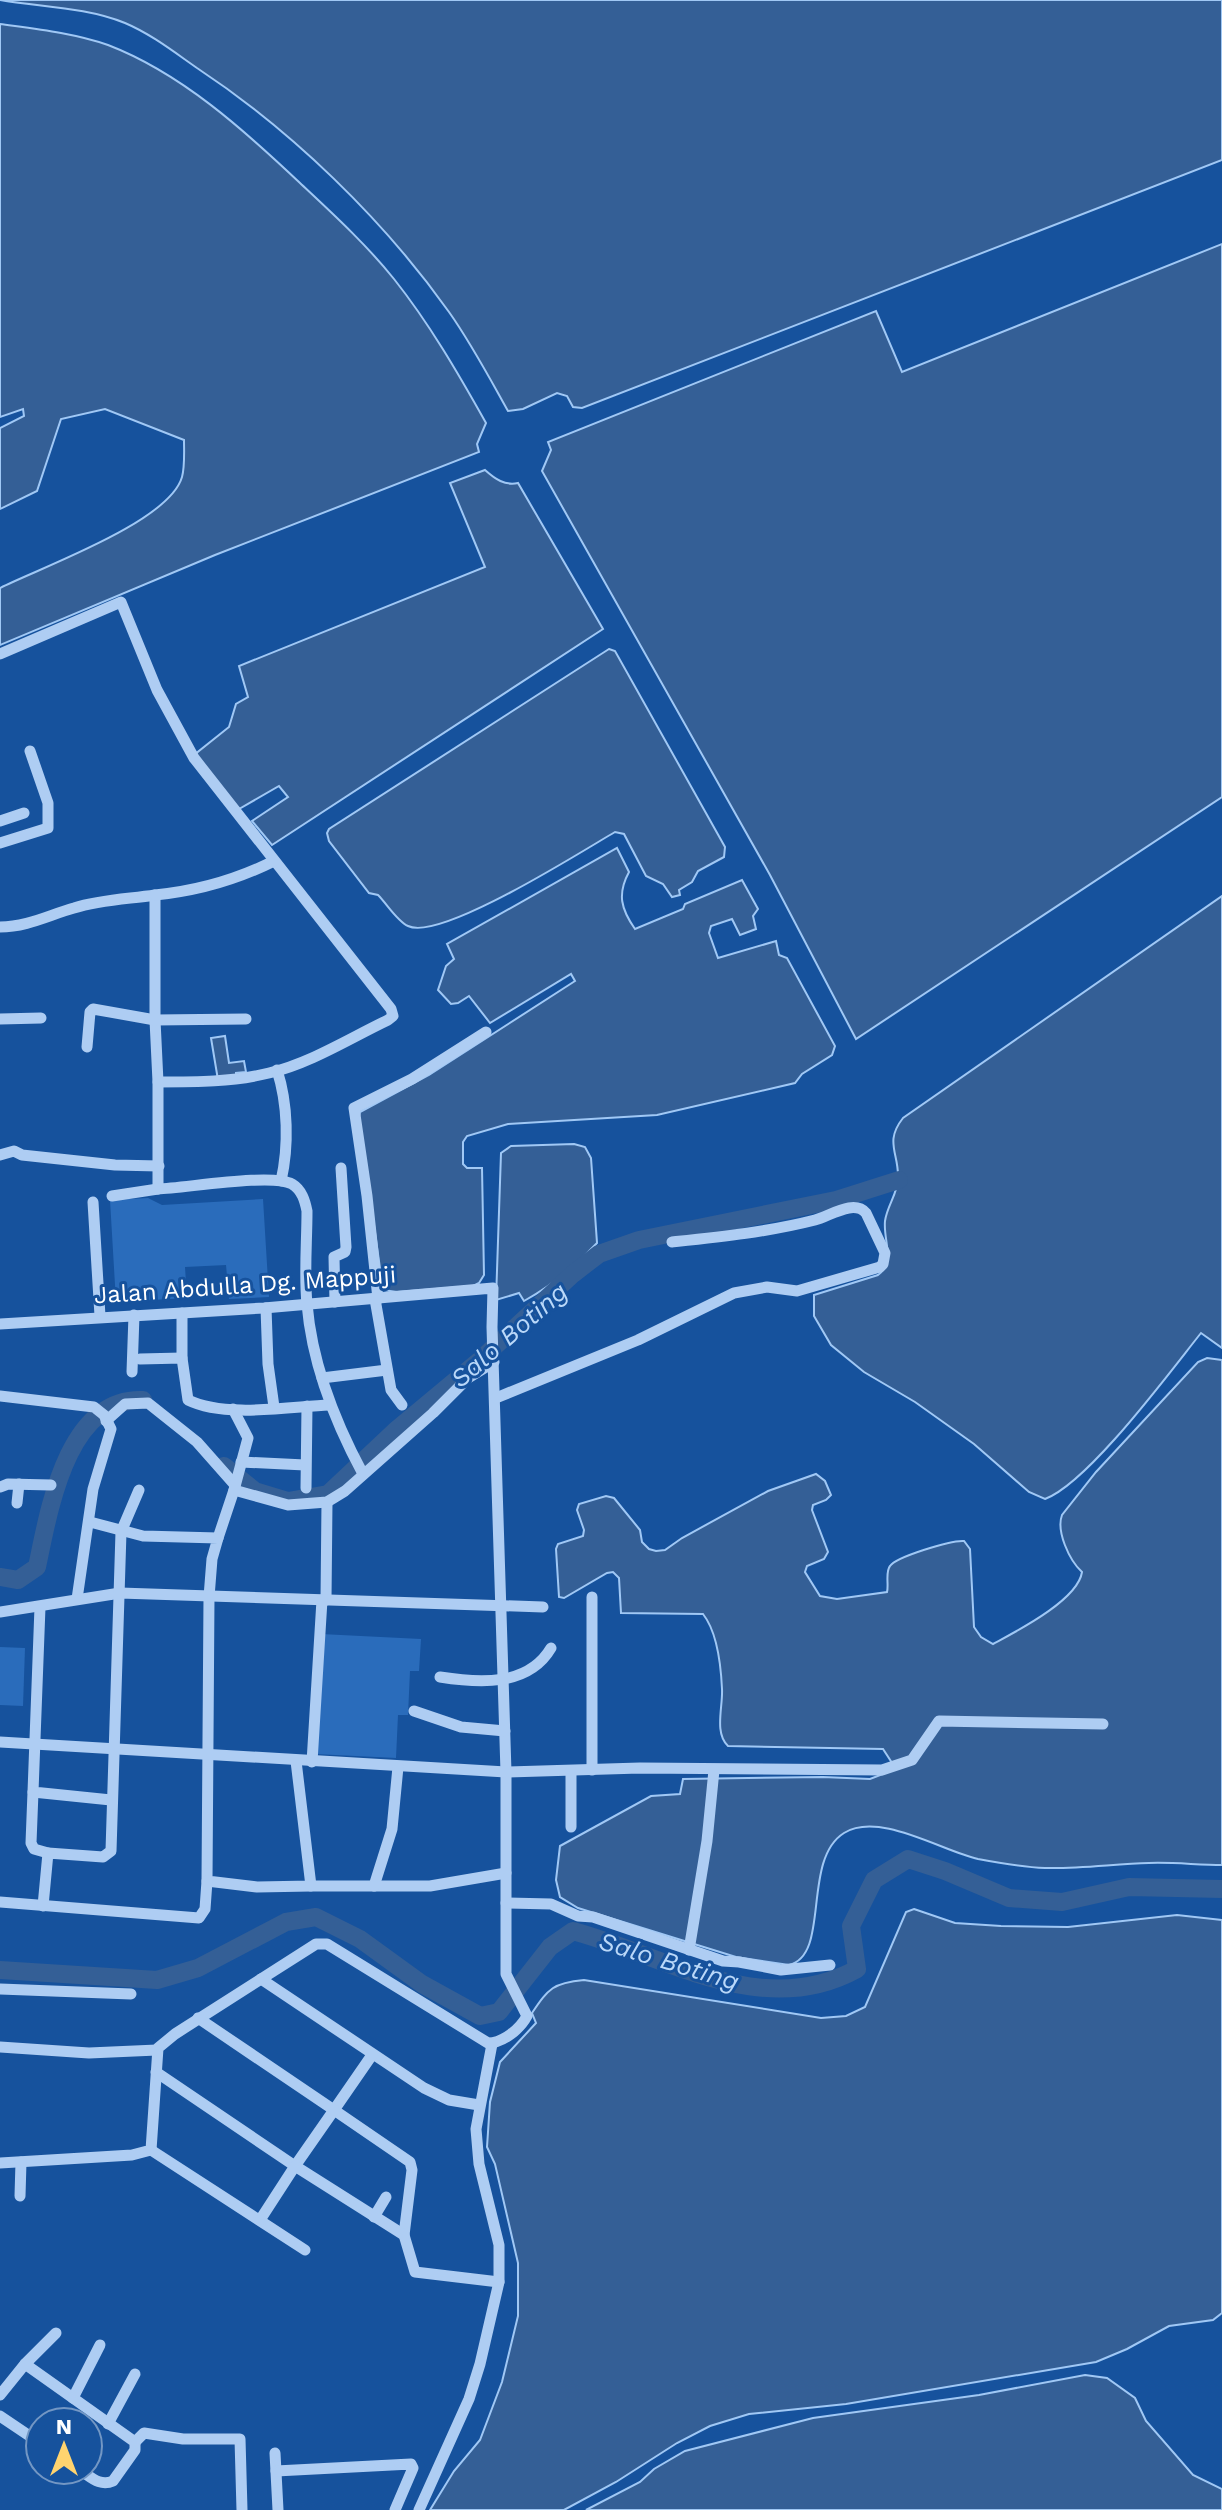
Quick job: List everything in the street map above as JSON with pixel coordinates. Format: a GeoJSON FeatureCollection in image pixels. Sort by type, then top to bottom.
{"type":"FeatureCollection","features":[{"type":"Feature","properties":{"kind":"street"},"geometry":{"type":"LineString","coordinates":[[0,654],[121,602],[157,690],[187,747],[391,1009],[393,1016],[365,1032],[277,1070],[231,1080],[158,1082]]}},
{"type":"Feature","properties":{"kind":"street"},"geometry":{"type":"LineString","coordinates":[[0,843],[48,828],[48,803],[30,751]]}},
{"type":"Feature","properties":{"kind":"street"},"geometry":{"type":"LineString","coordinates":[[0,821],[24,813]]}},
{"type":"Feature","properties":{"kind":"street"},"geometry":{"type":"LineString","coordinates":[[0,927],[35,922],[72,908],[106,901],[214,885],[274,861]]}},
{"type":"Feature","properties":{"kind":"street"},"geometry":{"type":"LineString","coordinates":[[155,895],[158,1189]]}},
{"type":"Feature","properties":{"kind":"street"},"geometry":{"type":"LineString","coordinates":[[87,1047],[90,1012],[93,1009],[155,1020],[246,1019]]}},
{"type":"Feature","properties":{"kind":"street"},"geometry":{"type":"LineString","coordinates":[[0,1019],[41,1018]]}},
{"type":"Feature","properties":{"kind":"street"},"geometry":{"type":"LineString","coordinates":[[402,1405],[395,1398],[387,1370],[354,1108],[412,1079],[486,1032]]}},
{"type":"Feature","properties":{"kind":"street"},"geometry":{"type":"LineString","coordinates":[[277,1070],[283,1096],[287,1154],[281,1181]]}},
{"type":"Feature","properties":{"kind":"street"},"geometry":{"type":"LineString","coordinates":[[0,1155],[14,1151],[22,1155],[115,1165],[159,1166]]}},
{"type":"Feature","properties":{"kind":"street"},"geometry":{"type":"LineString","coordinates":[[335,1302],[334,1257],[344,1253],[346,1247],[341,1168]]}},
{"type":"Feature","properties":{"kind":"street"},"geometry":{"type":"LineString","coordinates":[[112,1196],[158,1189],[281,1181],[299,1190],[305,1198],[307,1211],[307,1304],[322,1378],[329,1405],[360,1468]]}},
{"type":"Feature","properties":{"kind":"street"},"geometry":{"type":"LineString","coordinates":[[93,1202],[100,1316]]}},
{"type":"Feature","properties":{"kind":"street"},"geometry":{"type":"LineString","coordinates":[[496,1398],[628,1345],[734,1293],[767,1287],[797,1291],[880,1267],[885,1259],[866,1213],[853,1207],[796,1225],[672,1242]]}},
{"type":"Feature","properties":{"kind":"street","name":"Jalan Abdulla Dg. Mappuji"},"geometry":{"type":"LineString","coordinates":[[0,1324],[266,1308],[493,1288],[493,1360]]}},
{"type":"Feature","properties":{"kind":"street"},"geometry":{"type":"LineString","coordinates":[[266,1308],[269,1377],[274,1407]]}},
{"type":"Feature","properties":{"kind":"street"},"geometry":{"type":"LineString","coordinates":[[182,1313],[182,1358],[188,1400],[210,1407],[233,1409],[329,1405]]}},
{"type":"Feature","properties":{"kind":"street"},"geometry":{"type":"LineString","coordinates":[[132,1372],[134,1315]]}},
{"type":"Feature","properties":{"kind":"street"},"geometry":{"type":"LineString","coordinates":[[140,1359],[182,1358]]}},
{"type":"Feature","properties":{"kind":"street"},"geometry":{"type":"LineString","coordinates":[[492,2044],[511,2034],[527,2016],[506,1979],[506,1772],[493,1360]]}},
{"type":"Feature","properties":{"kind":"street"},"geometry":{"type":"LineString","coordinates":[[105,1418],[125,1404],[148,1403],[197,1442],[235,1486],[288,1505],[327,1502],[345,1491],[360,1468],[433,1413],[468,1378],[493,1360]]}},
{"type":"Feature","properties":{"kind":"street"},"geometry":{"type":"LineString","coordinates":[[322,1378],[387,1370]]}},
{"type":"Feature","properties":{"kind":"street"},"geometry":{"type":"LineString","coordinates":[[0,1396],[94,1407],[111,1429],[96,1474],[77,1599]]}},
{"type":"Feature","properties":{"kind":"street"},"geometry":{"type":"LineString","coordinates":[[306,1488],[307,1406]]}},
{"type":"Feature","properties":{"kind":"street"},"geometry":{"type":"LineString","coordinates":[[0,1902],[199,1918],[205,1909],[209,1597],[218,1538],[248,1435],[233,1409]]}},
{"type":"Feature","properties":{"kind":"street"},"geometry":{"type":"LineString","coordinates":[[240,1465],[305,1465]]}},
{"type":"Feature","properties":{"kind":"street"},"geometry":{"type":"LineString","coordinates":[[0,1487],[5,1484],[51,1485]]}},
{"type":"Feature","properties":{"kind":"street"},"geometry":{"type":"LineString","coordinates":[[17,1503],[19,1484]]}},
{"type":"Feature","properties":{"kind":"street"},"geometry":{"type":"LineString","coordinates":[[40,1607],[31,1843],[34,1849],[48,1853],[93,1858],[109,1855],[121,1532],[139,1490]]}},
{"type":"Feature","properties":{"kind":"street"},"geometry":{"type":"LineString","coordinates":[[312,1762],[324,1600],[327,1502]]}},
{"type":"Feature","properties":{"kind":"street"},"geometry":{"type":"LineString","coordinates":[[90,1522],[121,1532],[163,1538],[218,1538]]}},
{"type":"Feature","properties":{"kind":"street"},"geometry":{"type":"LineString","coordinates":[[0,1612],[120,1593],[543,1607]]}},
{"type":"Feature","properties":{"kind":"street"},"geometry":{"type":"LineString","coordinates":[[592,1597],[592,1770]]}},
{"type":"Feature","properties":{"kind":"street"},"geometry":{"type":"LineString","coordinates":[[440,1677],[466,1681],[502,1680],[538,1665],[551,1648]]}},
{"type":"Feature","properties":{"kind":"street"},"geometry":{"type":"LineString","coordinates":[[414,1711],[461,1727],[505,1731]]}},
{"type":"Feature","properties":{"kind":"street"},"geometry":{"type":"LineString","coordinates":[[0,1742],[506,1772],[640,1768],[882,1770],[912,1760],[939,1721],[1103,1724]]}},
{"type":"Feature","properties":{"kind":"street"},"geometry":{"type":"LineString","coordinates":[[296,1761],[311,1886]]}},
{"type":"Feature","properties":{"kind":"street"},"geometry":{"type":"LineString","coordinates":[[374,1886],[392,1829],[398,1767]]}},
{"type":"Feature","properties":{"kind":"street"},"geometry":{"type":"LineString","coordinates":[[689,1950],[707,1841],[714,1770]]}},
{"type":"Feature","properties":{"kind":"street"},"geometry":{"type":"LineString","coordinates":[[571,1771],[571,1827]]}},
{"type":"Feature","properties":{"kind":"street"},"geometry":{"type":"LineString","coordinates":[[33,1792],[111,1800]]}},
{"type":"Feature","properties":{"kind":"street"},"geometry":{"type":"LineString","coordinates":[[43,1906],[48,1853]]}},
{"type":"Feature","properties":{"kind":"street"},"geometry":{"type":"LineString","coordinates":[[207,1881],[257,1887],[449,1885],[506,1873]]}},
{"type":"Feature","properties":{"kind":"street"},"geometry":{"type":"LineString","coordinates":[[506,1903],[551,1904],[578,1916],[593,1917],[723,1961],[744,1962],[773,1970],[830,1965]]}},
{"type":"Feature","properties":{"kind":"street"},"geometry":{"type":"LineString","coordinates":[[0,2047],[89,2053],[157,2050],[198,2018],[320,1943],[327,1944],[492,2044]]}},
{"type":"Feature","properties":{"kind":"street"},"geometry":{"type":"LineString","coordinates":[[261,1979],[437,2095],[479,2105]]}},
{"type":"Feature","properties":{"kind":"street"},"geometry":{"type":"LineString","coordinates":[[0,1989],[131,1994]]}},
{"type":"Feature","properties":{"kind":"street"},"geometry":{"type":"LineString","coordinates":[[198,2018],[410,2162],[412,2170],[404,2235],[415,2272],[499,2282]]}},
{"type":"Feature","properties":{"kind":"street"},"geometry":{"type":"LineString","coordinates":[[419,2510],[469,2399],[499,2282],[499,2245],[479,2164],[476,2129],[492,2044]]}},
{"type":"Feature","properties":{"kind":"street"},"geometry":{"type":"LineString","coordinates":[[151,2150],[157,2050]]}},
{"type":"Feature","properties":{"kind":"street"},"geometry":{"type":"LineString","coordinates":[[260,2220],[372,2055]]}},
{"type":"Feature","properties":{"kind":"street"},"geometry":{"type":"LineString","coordinates":[[156,2072],[404,2235]]}},
{"type":"Feature","properties":{"kind":"street"},"geometry":{"type":"LineString","coordinates":[[0,2163],[132,2155],[151,2150],[305,2250]]}},
{"type":"Feature","properties":{"kind":"street"},"geometry":{"type":"LineString","coordinates":[[20,2196],[21,2162]]}},
{"type":"Feature","properties":{"kind":"street"},"geometry":{"type":"LineString","coordinates":[[374,2217],[386,2197]]}},
{"type":"Feature","properties":{"kind":"street"},"geometry":{"type":"LineString","coordinates":[[0,2395],[56,2333]]}},
{"type":"Feature","properties":{"kind":"street"},"geometry":{"type":"LineString","coordinates":[[73,2398],[100,2345]]}},
{"type":"Feature","properties":{"kind":"street"},"geometry":{"type":"LineString","coordinates":[[25,2364],[135,2442]]}},
{"type":"Feature","properties":{"kind":"street"},"geometry":{"type":"LineString","coordinates":[[108,2424],[135,2374]]}},
{"type":"Feature","properties":{"kind":"street"},"geometry":{"type":"LineString","coordinates":[[0,2416],[24,2432]]}},
{"type":"Feature","properties":{"kind":"street"},"geometry":{"type":"LineString","coordinates":[[104,2483],[113,2481],[135,2450],[135,2442],[144,2433],[193,2439],[240,2439],[242,2510]]}},
{"type":"Feature","properties":{"kind":"street"},"geometry":{"type":"LineString","coordinates":[[275,2453],[278,2510]]}},
{"type":"Feature","properties":{"kind":"street"},"geometry":{"type":"LineString","coordinates":[[276,2471],[411,2464],[410,2478],[395,2510]]}},
{"type":"Feature","properties":{"kind":"shaded area"},"geometry":{"type":"Polygon","coordinates":[[[0,0],[1222,0],[1222,160],[582,408],[573,407],[567,396],[557,393],[523,409],[508,411],[457,324],[395,243],[334,178],[267,119],[162,44],[125,23],[79,11],[0,0]]]}},
{"type":"Feature","properties":{"kind":"shaded area"},"geometry":{"type":"Polygon","coordinates":[[[0,24],[81,37],[135,57],[186,87],[257,143],[360,241],[407,296],[443,349],[486,423],[477,444],[479,452],[215,555],[0,645],[0,588],[102,542],[154,510],[172,494],[182,477],[184,440],[105,409],[61,419],[37,491],[0,509],[0,428],[24,416],[23,409],[0,417],[0,24]]]}},
{"type":"Feature","properties":{"kind":"shaded area"},"geometry":{"type":"Polygon","coordinates":[[[1222,244],[1222,797],[856,1039],[770,875],[542,471],[551,450],[548,442],[876,311],[902,372],[1222,244]]]}},
{"type":"Feature","properties":{"kind":"shaded area"},"geometry":{"type":"Polygon","coordinates":[[[485,470],[500,481],[518,483],[603,629],[272,845],[252,821],[288,797],[279,786],[239,809],[194,755],[229,727],[236,704],[248,697],[239,666],[485,567],[450,483],[485,470]]]}},
{"type":"Feature","properties":{"kind":"shaded area"},"geometry":{"type":"Polygon","coordinates":[[[609,649],[615,651],[725,847],[724,857],[698,871],[692,882],[679,890],[680,895],[672,897],[663,884],[646,876],[624,834],[615,832],[479,908],[425,927],[404,924],[378,895],[369,893],[329,841],[329,829],[609,649]]]}},
{"type":"Feature","properties":{"kind":"shaded area"},"geometry":{"type":"Polygon","coordinates":[[[617,848],[629,872],[622,901],[635,929],[742,880],[758,909],[753,916],[756,929],[740,935],[732,919],[711,926],[709,933],[718,958],[776,941],[779,955],[787,958],[835,1046],[832,1055],[802,1074],[795,1083],[657,1115],[508,1124],[467,1136],[463,1142],[463,1164],[467,1168],[482,1168],[484,1275],[473,1286],[397,1292],[383,1290],[360,1112],[429,1075],[575,981],[571,974],[490,1023],[469,996],[451,1004],[438,990],[446,966],[454,959],[447,944],[617,848]]]}},
{"type":"Feature","properties":{"kind":"shaded area"},"geometry":{"type":"Polygon","coordinates":[[[1222,896],[1222,1348],[1201,1333],[1105,1450],[1063,1489],[1045,1499],[1029,1492],[974,1444],[915,1402],[864,1372],[831,1345],[814,1316],[814,1295],[878,1275],[883,1270],[888,1257],[885,1221],[898,1178],[893,1141],[903,1118],[1222,896]]]}},
{"type":"Feature","properties":{"kind":"shaded area"},"geometry":{"type":"Polygon","coordinates":[[[225,1036],[229,1063],[244,1061],[246,1072],[218,1080],[211,1038],[225,1036]]]}},
{"type":"Feature","properties":{"kind":"shaded area"},"geometry":{"type":"Polygon","coordinates":[[[574,1144],[585,1147],[591,1158],[597,1243],[563,1275],[524,1301],[519,1293],[496,1300],[501,1153],[511,1146],[574,1144]]]}},
{"type":"Feature","properties":{"kind":"shaded area"},"geometry":{"type":"Polygon","coordinates":[[[148,1198],[162,1205],[263,1199],[269,1297],[229,1299],[226,1265],[185,1267],[187,1298],[116,1302],[110,1200],[148,1198]]]}},
{"type":"Feature","properties":{"kind":"shaded area"},"geometry":{"type":"Polygon","coordinates":[[[1207,1358],[1222,1360],[1222,1865],[1158,1863],[1028,1867],[963,1855],[892,1829],[858,1827],[844,1833],[831,1846],[823,1864],[809,1944],[802,1958],[789,1965],[736,1957],[578,1908],[560,1897],[556,1880],[560,1846],[651,1796],[680,1794],[683,1779],[870,1779],[896,1769],[883,1749],[728,1746],[720,1727],[722,1689],[718,1650],[703,1614],[621,1613],[619,1578],[613,1572],[564,1598],[559,1597],[556,1549],[558,1544],[583,1536],[577,1510],[579,1504],[606,1496],[614,1498],[640,1530],[642,1542],[649,1549],[665,1550],[768,1491],[816,1474],[825,1481],[831,1495],[813,1505],[812,1510],[828,1552],[824,1559],[807,1566],[805,1572],[820,1596],[837,1599],[887,1592],[888,1572],[894,1562],[924,1550],[964,1541],[970,1549],[974,1627],[981,1637],[993,1644],[1045,1614],[1078,1583],[1082,1572],[1065,1545],[1062,1515],[1096,1472],[1198,1362],[1207,1358]]]}},
{"type":"Feature","properties":{"kind":"shaded area"},"geometry":{"type":"Polygon","coordinates":[[[321,1634],[421,1639],[419,1671],[410,1671],[408,1715],[398,1715],[396,1758],[315,1754],[321,1634]]]}},
{"type":"Feature","properties":{"kind":"shaded area"},"geometry":{"type":"Polygon","coordinates":[[[0,1647],[25,1648],[23,1706],[0,1705],[0,1647]]]}},
{"type":"Feature","properties":{"kind":"shaded area"},"geometry":{"type":"Polygon","coordinates":[[[914,1909],[955,1923],[1001,1926],[1068,1927],[1177,1915],[1222,1920],[1222,2313],[1213,2320],[1169,2326],[1096,2362],[846,2404],[749,2414],[710,2426],[677,2443],[616,2482],[564,2510],[430,2510],[454,2471],[480,2440],[502,2382],[518,2316],[518,2263],[495,2164],[487,2147],[490,2102],[500,2062],[536,2023],[532,2013],[543,1998],[558,1985],[584,1980],[821,2018],[846,2016],[865,2007],[906,1912],[914,1909]]]}},
{"type":"Feature","properties":{"kind":"shaded area"},"geometry":{"type":"Polygon","coordinates":[[[1085,2375],[1107,2378],[1135,2398],[1146,2421],[1193,2475],[1222,2489],[1222,2510],[586,2510],[640,2482],[654,2469],[685,2451],[813,2418],[979,2395],[1085,2375]]]}},
{"type":"Feature","properties":{"kind":"waterway","name":"Salo Boting"},"geometry":{"type":"LineString","coordinates":[[224,1466],[255,1491],[288,1501],[328,1494],[395,1431],[599,1254],[639,1240],[836,1200],[899,1180]]}},
{"type":"Feature","properties":{"kind":"waterway","name":"Salo Boting"},"geometry":{"type":"LineString","coordinates":[[0,1577],[18,1580],[37,1567],[56,1488],[79,1436],[96,1417],[117,1404],[143,1400]]}},
{"type":"Feature","properties":{"kind":"waterway","name":"Salo Boting"},"geometry":{"type":"LineString","coordinates":[[0,1970],[157,1980],[198,1968],[286,1922],[316,1917],[360,1939],[422,1984],[480,2016],[499,2012],[550,1947],[573,1931],[714,1979],[786,1989],[822,1983],[857,1969],[851,1926],[874,1880],[908,1859],[1009,1898],[1062,1902],[1129,1887],[1222,1889]]}}]}
